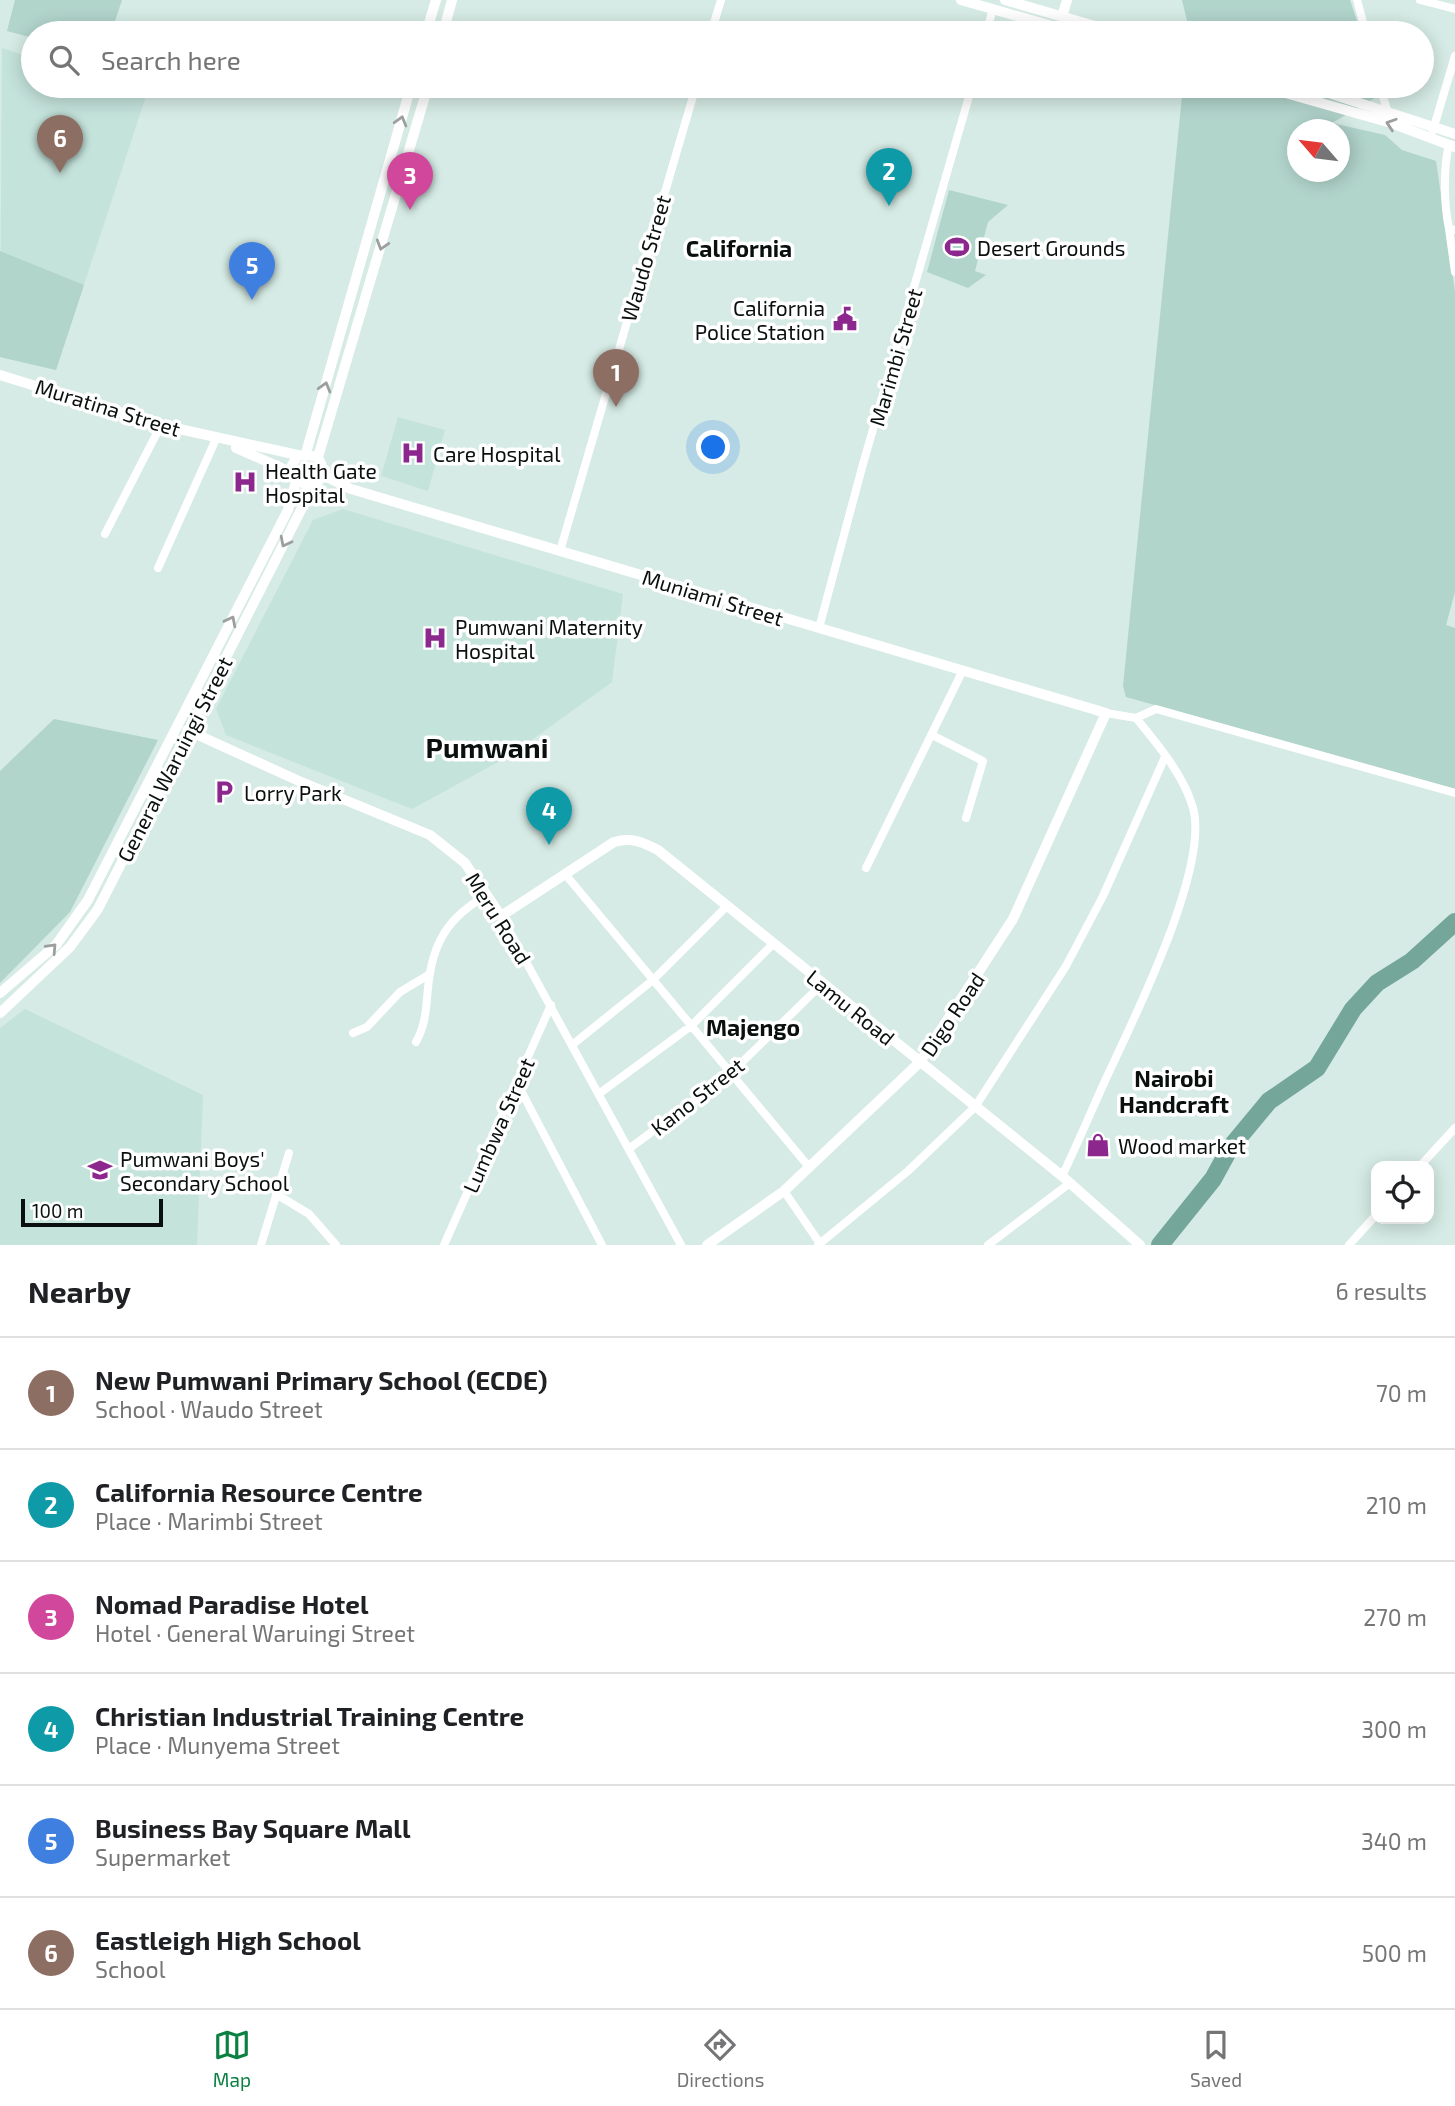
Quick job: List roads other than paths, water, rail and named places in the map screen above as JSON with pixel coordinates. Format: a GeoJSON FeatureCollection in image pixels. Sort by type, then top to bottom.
{"type":"FeatureCollection","features":[{"type":"Feature","properties":{"kind":"main road"},"geometry":{"type":"LineString","coordinates":[[430,21],[436,0]]}},
{"type":"Feature","properties":{"kind":"main road"},"geometry":{"type":"LineString","coordinates":[[446,21],[452,0]]}},
{"type":"Feature","properties":{"kind":"main road"},"geometry":{"type":"LineString","coordinates":[[961,0],[1034,21]]}},
{"type":"Feature","properties":{"kind":"main road"},"geometry":{"type":"LineString","coordinates":[[1005,0],[1076,21]]}},
{"type":"Feature","properties":{"kind":"main road"},"geometry":{"type":"LineString","coordinates":[[302,454],[318,457],[323,464],[320,479],[306,485],[294,477],[408,98]]}},
{"type":"Feature","properties":{"kind":"main road"},"geometry":{"type":"LineString","coordinates":[[318,457],[425,98]]}},
{"type":"Feature","properties":{"kind":"main road"},"geometry":{"type":"LineString","coordinates":[[1300,98],[1452,146]]}},
{"type":"Feature","properties":{"kind":"main road"},"geometry":{"type":"LineString","coordinates":[[1347,98],[1455,134]]}},
{"type":"Feature","properties":{"kind":"main road"},"geometry":{"type":"LineString","coordinates":[[389,162],[406,167]]}},
{"type":"Feature","properties":{"kind":"main road","name":"Muratina Street"},"geometry":{"type":"LineString","coordinates":[[0,375],[162,425],[216,439],[302,454]]}},
{"type":"Feature","properties":{"kind":"main road","name":"Muratina Street"},"geometry":{"type":"LineString","coordinates":[[216,439],[294,477]]}},
{"type":"Feature","properties":{"kind":"main road","name":"General Waruingi Street"},"geometry":{"type":"LineString","coordinates":[[0,993],[55,945],[88,900],[288,510],[294,477]]}},
{"type":"Feature","properties":{"kind":"main road","name":"Muniami Street"},"geometry":{"type":"LineString","coordinates":[[320,479],[1106,713]]}},
{"type":"Feature","properties":{"kind":"main road","name":"General Waruingi Street"},"geometry":{"type":"LineString","coordinates":[[0,1013],[42,977],[85,929],[320,479]]}},
{"type":"Feature","properties":{"kind":"main road","name":"Digo Road"},"geometry":{"type":"LineString","coordinates":[[707,1245],[784,1191],[920,1062],[1013,919],[1106,713]]}},
{"type":"Feature","properties":{"kind":"street"},"geometry":{"type":"LineString","coordinates":[[715,21],[721,0]]}},
{"type":"Feature","properties":{"kind":"street"},"geometry":{"type":"LineString","coordinates":[[1062,17],[1067,0]]}},
{"type":"Feature","properties":{"kind":"street"},"geometry":{"type":"LineString","coordinates":[[1357,0],[1363,21]]}},
{"type":"Feature","properties":{"kind":"street"},"geometry":{"type":"LineString","coordinates":[[1420,0],[1455,9]]}},
{"type":"Feature","properties":{"kind":"street"},"geometry":{"type":"LineString","coordinates":[[990,21],[993,9]]}},
{"type":"Feature","properties":{"kind":"street"},"geometry":{"type":"LineString","coordinates":[[1430,138],[1455,56]]}},
{"type":"Feature","properties":{"kind":"street","name":"Waudo Street"},"geometry":{"type":"LineString","coordinates":[[560,551],[692,98]]}},
{"type":"Feature","properties":{"kind":"street","name":"Marimbi Street"},"geometry":{"type":"LineString","coordinates":[[819,628],[863,464],[969,98]]}},
{"type":"Feature","properties":{"kind":"street"},"geometry":{"type":"LineString","coordinates":[[1384,98],[1387,110]]}},
{"type":"Feature","properties":{"kind":"street"},"geometry":{"type":"LineString","coordinates":[[1452,146],[1446,165],[1455,272]]}},
{"type":"Feature","properties":{"kind":"street"},"geometry":{"type":"LineString","coordinates":[[105,534],[162,425]]}},
{"type":"Feature","properties":{"kind":"street"},"geometry":{"type":"LineString","coordinates":[[158,568],[216,439]]}},
{"type":"Feature","properties":{"kind":"street"},"geometry":{"type":"LineString","coordinates":[[866,868],[962,672]]}},
{"type":"Feature","properties":{"kind":"street"},"geometry":{"type":"LineString","coordinates":[[1106,713],[1136,718],[1156,709],[1455,793]]}},
{"type":"Feature","properties":{"kind":"street"},"geometry":{"type":"LineString","coordinates":[[1062,1176],[1136,1013],[1191,870],[1196,841],[1194,808],[1179,775],[1136,718]]}},
{"type":"Feature","properties":{"kind":"street","name":"Meru Road"},"geometry":{"type":"LineString","coordinates":[[187,730],[299,781],[430,835],[465,863],[501,916],[681,1245]]}},
{"type":"Feature","properties":{"kind":"street"},"geometry":{"type":"LineString","coordinates":[[932,735],[983,761],[966,818]]}},
{"type":"Feature","properties":{"kind":"street"},"geometry":{"type":"LineString","coordinates":[[784,1191],[820,1245],[908,1171],[975,1107],[1066,967],[1108,884],[1165,757]]}},
{"type":"Feature","properties":{"kind":"street","name":"Lamu Road"},"geometry":{"type":"LineString","coordinates":[[565,874],[614,842],[626,839],[641,841],[658,850],[1062,1176],[1140,1245]]}},
{"type":"Feature","properties":{"kind":"street"},"geometry":{"type":"LineString","coordinates":[[501,916],[565,874],[809,1167]]}},
{"type":"Feature","properties":{"kind":"street"},"geometry":{"type":"LineString","coordinates":[[416,1042],[426,1018],[430,974],[449,923],[458,912],[487,895]]}},
{"type":"Feature","properties":{"kind":"street"},"geometry":{"type":"LineString","coordinates":[[572,1045],[653,980],[726,907]]}},
{"type":"Feature","properties":{"kind":"street"},"geometry":{"type":"LineString","coordinates":[[600,1093],[691,1026],[774,944]]}},
{"type":"Feature","properties":{"kind":"street"},"geometry":{"type":"LineString","coordinates":[[354,1033],[367,1027],[394,997],[430,974]]}},
{"type":"Feature","properties":{"kind":"street","name":"Kano Street"},"geometry":{"type":"LineString","coordinates":[[629,1148],[731,1073],[822,984]]}},
{"type":"Feature","properties":{"kind":"street","name":"Lumbwa Street"},"geometry":{"type":"LineString","coordinates":[[444,1245],[551,1005]]}},
{"type":"Feature","properties":{"kind":"street"},"geometry":{"type":"LineString","coordinates":[[516,1083],[602,1245]]}},
{"type":"Feature","properties":{"kind":"street"},"geometry":{"type":"LineString","coordinates":[[1425,1161],[1455,1128]]}},
{"type":"Feature","properties":{"kind":"street"},"geometry":{"type":"LineString","coordinates":[[261,1245],[289,1153]]}},
{"type":"Feature","properties":{"kind":"street"},"geometry":{"type":"LineString","coordinates":[[988,1245],[1070,1183]]}},
{"type":"Feature","properties":{"kind":"street"},"geometry":{"type":"LineString","coordinates":[[276,1194],[309,1214],[336,1245]]}},
{"type":"Feature","properties":{"kind":"street"},"geometry":{"type":"LineString","coordinates":[[1349,1245],[1371,1221]]}},
{"type":"Feature","properties":{"kind":"waterway"},"geometry":{"type":"LineString","coordinates":[[1160,1245],[1213,1179],[1230,1148],[1269,1101],[1317,1068],[1353,1009],[1377,983],[1412,961],[1455,922]]}},
{"type":"Feature","properties":{"kind":"place","name":"Eastleigh High School"},"geometry":{"type":"Point","coordinates":[60,173]}},
{"type":"Feature","properties":{"kind":"place","name":"California Resource Centre"},"geometry":{"type":"Point","coordinates":[889,206]}},
{"type":"Feature","properties":{"kind":"place","name":"Nomad Paradise Hotel"},"geometry":{"type":"Point","coordinates":[410,210]}},
{"type":"Feature","properties":{"kind":"place","name":"Desert Grounds"},"geometry":{"type":"Point","coordinates":[957,247]}},
{"type":"Feature","properties":{"kind":"place","name":"Business Bay Square Mall"},"geometry":{"type":"Point","coordinates":[252,300]}},
{"type":"Feature","properties":{"kind":"place","name":"California Police Station"},"geometry":{"type":"Point","coordinates":[845,319]}},
{"type":"Feature","properties":{"kind":"place","name":"New Pumwani Primary School (ECDE)"},"geometry":{"type":"Point","coordinates":[616,407]}},
{"type":"Feature","properties":{"kind":"place","name":"Care Hospital"},"geometry":{"type":"Point","coordinates":[413,453]}},
{"type":"Feature","properties":{"kind":"place","name":"Health Gate Hospital"},"geometry":{"type":"Point","coordinates":[245,482]}},
{"type":"Feature","properties":{"kind":"place","name":"Pumwani Maternity Hospital"},"geometry":{"type":"Point","coordinates":[435,638]}},
{"type":"Feature","properties":{"kind":"place","name":"Lorry Park"},"geometry":{"type":"Point","coordinates":[224,792]}},
{"type":"Feature","properties":{"kind":"place","name":"Christian Industrial Training Centre"},"geometry":{"type":"Point","coordinates":[549,845]}},
{"type":"Feature","properties":{"kind":"place","name":"Wood market"},"geometry":{"type":"Point","coordinates":[1098,1145]}},
{"type":"Feature","properties":{"kind":"place","name":"Pumwani Boys' Secondary School"},"geometry":{"type":"Point","coordinates":[100,1170]}},
{"type":"Feature","properties":{"kind":"district","name":"California"},"geometry":{"type":"Point","coordinates":[739,248]}},
{"type":"Feature","properties":{"kind":"district","name":"Pumwani"},"geometry":{"type":"Point","coordinates":[487,747]}},
{"type":"Feature","properties":{"kind":"district","name":"Majengo"},"geometry":{"type":"Point","coordinates":[753,1027]}},
{"type":"Feature","properties":{"kind":"district","name":"Nairobi Handcraft"},"geometry":{"type":"Point","coordinates":[1174,1091]}}]}
